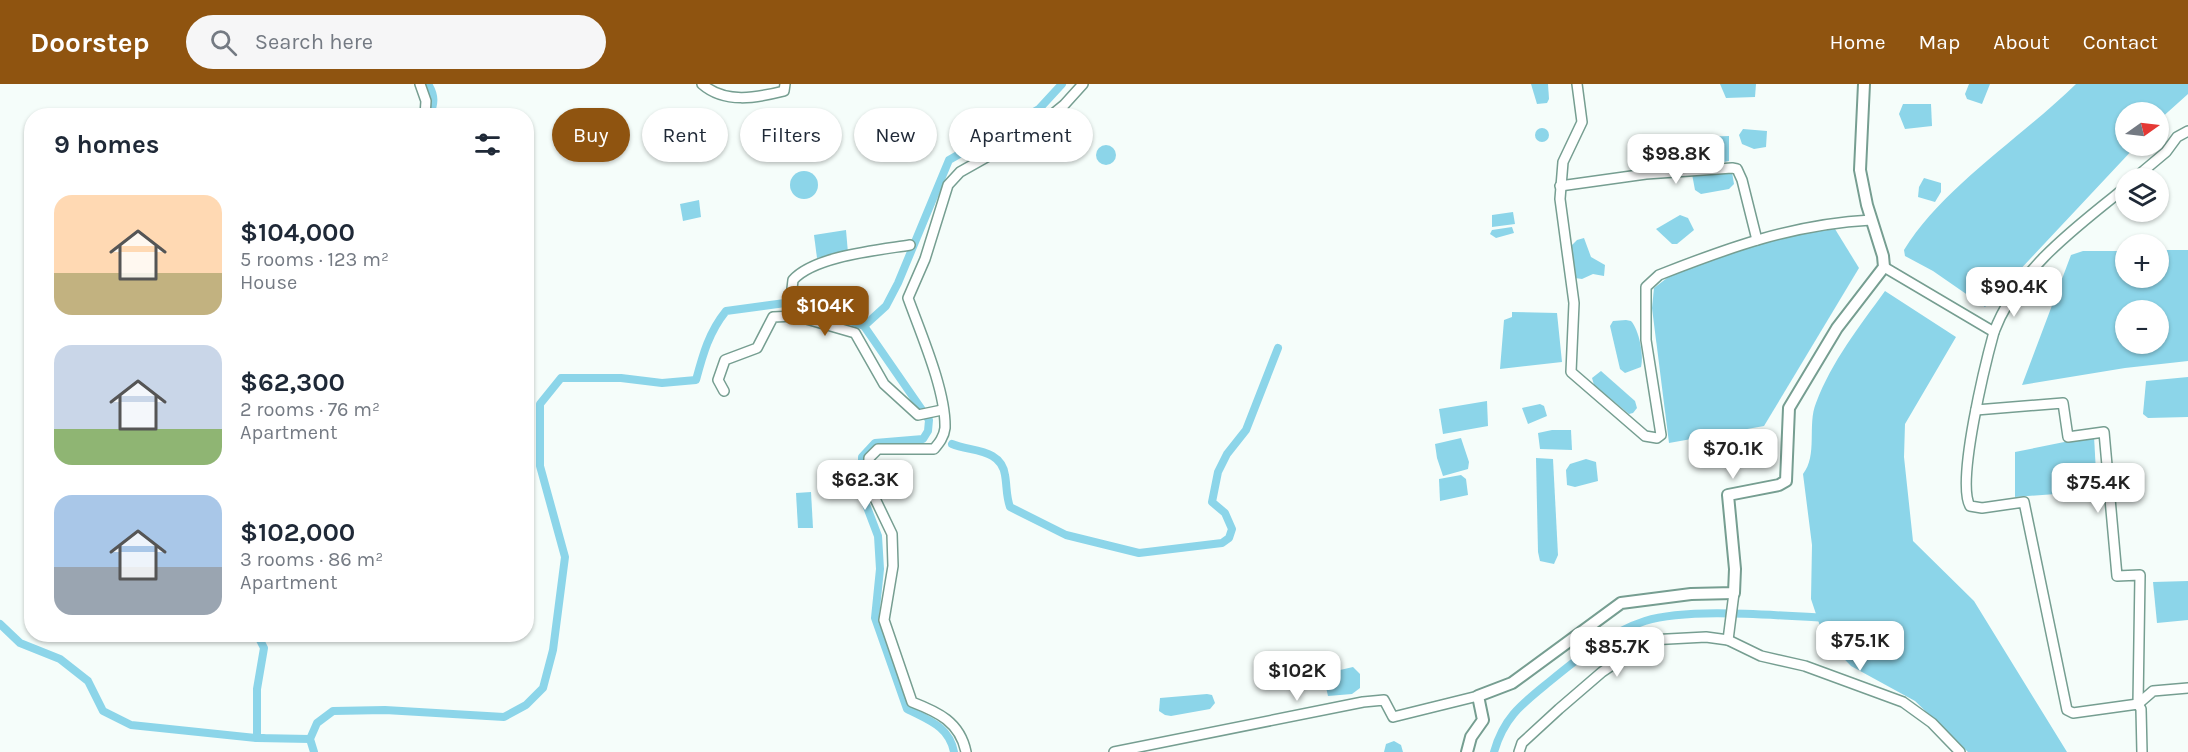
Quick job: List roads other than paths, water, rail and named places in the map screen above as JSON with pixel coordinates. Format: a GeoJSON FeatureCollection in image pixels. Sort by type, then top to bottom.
{"type":"FeatureCollection","features":[{"type":"Feature","properties":{"kind":"street"},"geometry":{"type":"LineString","coordinates":[[420,84],[426,101],[426,108]]}},
{"type":"Feature","properties":{"kind":"street"},"geometry":{"type":"LineString","coordinates":[[702,84],[720,97],[738,98],[765,96],[784,87]]}},
{"type":"Feature","properties":{"kind":"street"},"geometry":{"type":"LineString","coordinates":[[966,752],[964,741],[954,724],[934,711],[912,702],[884,620],[893,566],[892,534],[868,484],[869,458],[878,449],[934,449],[942,440],[945,429],[938,382],[908,298],[925,259],[948,185],[960,172],[1031,132],[1064,105],[1083,84]]}},
{"type":"Feature","properties":{"kind":"street"},"geometry":{"type":"LineString","coordinates":[[1577,84],[1582,122],[1568,147],[1560,186],[1574,303],[1572,372],[1645,436],[1657,438],[1661,435],[1646,340],[1646,287],[1659,275],[1757,240],[1828,222],[1871,220]]}},
{"type":"Feature","properties":{"kind":"street"},"geometry":{"type":"LineString","coordinates":[[1728,640],[1735,569],[1728,495],[1779,485],[1786,481],[1789,408],[1838,328],[1884,267],[1860,170],[1864,84]]}},
{"type":"Feature","properties":{"kind":"street"},"geometry":{"type":"LineString","coordinates":[[2147,168],[2166,152],[2177,137],[2188,132]]}},
{"type":"Feature","properties":{"kind":"street"},"geometry":{"type":"LineString","coordinates":[[1560,186],[1646,174],[1737,169],[1742,180],[1757,240]]}},
{"type":"Feature","properties":{"kind":"street"},"geometry":{"type":"LineString","coordinates":[[2115,196],[2071,232],[2012,294],[1994,332],[1976,410],[1967,479],[1968,502],[1970,506],[1982,508],[2024,502],[2067,710],[2073,713],[2138,704],[2153,691],[2188,688]]}},
{"type":"Feature","properties":{"kind":"street"},"geometry":{"type":"LineString","coordinates":[[789,315],[793,280],[801,271],[817,265],[910,245]]}},
{"type":"Feature","properties":{"kind":"street"},"geometry":{"type":"LineString","coordinates":[[1884,267],[1994,332]]}},
{"type":"Feature","properties":{"kind":"street"},"geometry":{"type":"LineString","coordinates":[[724,391],[718,380],[725,360],[757,348],[773,317],[789,315],[855,333],[884,384],[918,415],[942,410]]}},
{"type":"Feature","properties":{"kind":"street"},"geometry":{"type":"LineString","coordinates":[[1976,410],[2063,403],[2068,437],[2104,432],[2117,576],[2140,575],[2138,704],[2141,709],[2142,752]]}},
{"type":"Feature","properties":{"kind":"street"},"geometry":{"type":"LineString","coordinates":[[1114,752],[1363,702],[1384,700],[1393,717],[1478,696],[1519,678],[1621,603],[1691,594],[1734,593]]}},
{"type":"Feature","properties":{"kind":"street"},"geometry":{"type":"LineString","coordinates":[[1519,752],[1522,743],[1559,709],[1602,672],[1648,640],[1706,637],[1728,640],[1761,656],[1805,666],[1903,702],[1932,723],[1960,752]]}},
{"type":"Feature","properties":{"kind":"street"},"geometry":{"type":"LineString","coordinates":[[1467,752],[1471,737],[1483,720],[1478,696]]}},
{"type":"Feature","properties":{"kind":"water"},"geometry":{"type":"Polygon","coordinates":[[[1531,84],[1548,84],[1547,103],[1537,104],[1531,84]]]}},
{"type":"Feature","properties":{"kind":"water"},"geometry":{"type":"Polygon","coordinates":[[[1720,84],[1756,84],[1755,97],[1726,98],[1720,84]]]}},
{"type":"Feature","properties":{"kind":"water"},"geometry":{"type":"Polygon","coordinates":[[[1969,84],[1990,84],[1982,104],[1967,99],[1965,94],[1969,84]]]}},
{"type":"Feature","properties":{"kind":"water"},"geometry":{"type":"Polygon","coordinates":[[[2076,84],[2188,84],[2188,94],[2169,111],[2169,102],[2115,102],[2115,156],[2127,156],[1985,307],[1933,271],[1905,256],[1904,250],[1939,205],[1984,163],[2076,84]]]}},
{"type":"Feature","properties":{"kind":"water"},"geometry":{"type":"Polygon","coordinates":[[[1903,104],[1931,104],[1932,126],[1905,129],[1899,114],[1903,104]]]}},
{"type":"Feature","properties":{"kind":"water"},"geometry":{"type":"Polygon","coordinates":[[[1542,128],[1547,130],[1549,135],[1547,140],[1542,142],[1537,140],[1535,135],[1537,130],[1542,128]]]}},
{"type":"Feature","properties":{"kind":"water"},"geometry":{"type":"Polygon","coordinates":[[[1743,129],[1767,131],[1766,147],[1754,149],[1742,144],[1739,135],[1743,129]]]}},
{"type":"Feature","properties":{"kind":"water"},"geometry":{"type":"Polygon","coordinates":[[[1729,136],[1729,161],[1707,165],[1700,161],[1697,148],[1698,137],[1729,136]]]}},
{"type":"Feature","properties":{"kind":"water"},"geometry":{"type":"Polygon","coordinates":[[[1106,145],[1113,148],[1116,155],[1113,162],[1106,165],[1099,162],[1096,155],[1099,148],[1106,145]]]}},
{"type":"Feature","properties":{"kind":"water"},"geometry":{"type":"Polygon","coordinates":[[[804,171],[814,175],[818,185],[814,195],[804,199],[794,195],[790,185],[794,175],[804,171]]]}},
{"type":"Feature","properties":{"kind":"water"},"geometry":{"type":"Polygon","coordinates":[[[1732,172],[1734,184],[1729,189],[1701,194],[1695,190],[1692,174],[1732,172]]]}},
{"type":"Feature","properties":{"kind":"water"},"geometry":{"type":"Polygon","coordinates":[[[1924,178],[1941,183],[1941,192],[1935,202],[1918,197],[1919,187],[1924,178]]]}},
{"type":"Feature","properties":{"kind":"water"},"geometry":{"type":"Polygon","coordinates":[[[699,200],[701,217],[683,221],[680,204],[699,200]]]}},
{"type":"Feature","properties":{"kind":"water"},"geometry":{"type":"Polygon","coordinates":[[[1513,212],[1515,224],[1492,227],[1492,215],[1513,212]]]}},
{"type":"Feature","properties":{"kind":"water"},"geometry":{"type":"Polygon","coordinates":[[[1680,215],[1688,218],[1694,230],[1677,244],[1672,244],[1656,229],[1680,215]]]}},
{"type":"Feature","properties":{"kind":"water"},"geometry":{"type":"Polygon","coordinates":[[[1512,227],[1514,233],[1496,238],[1490,234],[1492,230],[1512,227]]]}},
{"type":"Feature","properties":{"kind":"water"},"geometry":{"type":"Polygon","coordinates":[[[1835,229],[1859,268],[1764,426],[1669,443],[1652,308],[1654,288],[1667,278],[1689,268],[1783,236],[1835,229]]]}},
{"type":"Feature","properties":{"kind":"water"},"geometry":{"type":"Polygon","coordinates":[[[846,230],[848,253],[817,258],[814,235],[846,230]]]}},
{"type":"Feature","properties":{"kind":"water"},"geometry":{"type":"Polygon","coordinates":[[[1584,238],[1591,257],[1605,265],[1604,276],[1593,274],[1582,279],[1575,278],[1571,246],[1577,240],[1584,238]]]}},
{"type":"Feature","properties":{"kind":"water"},"geometry":{"type":"Polygon","coordinates":[[[2169,250],[2188,250],[2188,361],[2125,368],[2022,385],[2071,255],[2083,251],[2115,251],[2115,288],[2169,288],[2169,250]]]}},
{"type":"Feature","properties":{"kind":"water"},"geometry":{"type":"Polygon","coordinates":[[[1885,291],[1956,337],[1905,424],[1904,457],[1913,541],[1974,601],[2067,752],[1968,752],[1915,701],[1851,666],[1824,638],[1811,599],[1812,545],[1803,474],[1810,458],[1813,412],[1822,388],[1838,359],[1885,291]]]}},
{"type":"Feature","properties":{"kind":"water"},"geometry":{"type":"Polygon","coordinates":[[[1512,312],[1557,313],[1562,362],[1500,369],[1504,320],[1512,317],[1512,312]]]}},
{"type":"Feature","properties":{"kind":"water"},"geometry":{"type":"Polygon","coordinates":[[[1613,321],[1631,321],[1636,330],[1642,362],[1641,367],[1625,373],[1620,369],[1610,326],[1613,321]]]}},
{"type":"Feature","properties":{"kind":"water"},"geometry":{"type":"Polygon","coordinates":[[[1601,371],[1635,401],[1637,408],[1633,413],[1629,414],[1594,385],[1592,378],[1601,371]]]}},
{"type":"Feature","properties":{"kind":"water"},"geometry":{"type":"Polygon","coordinates":[[[2188,377],[2188,417],[2148,418],[2143,414],[2146,381],[2188,377]]]}},
{"type":"Feature","properties":{"kind":"water"},"geometry":{"type":"Polygon","coordinates":[[[1487,401],[1488,426],[1443,434],[1439,409],[1487,401]]]}},
{"type":"Feature","properties":{"kind":"water"},"geometry":{"type":"Polygon","coordinates":[[[1540,404],[1544,406],[1547,416],[1528,424],[1522,408],[1540,404]]]}},
{"type":"Feature","properties":{"kind":"water"},"geometry":{"type":"Polygon","coordinates":[[[1571,430],[1572,450],[1540,449],[1538,433],[1571,430]]]}},
{"type":"Feature","properties":{"kind":"water"},"geometry":{"type":"Polygon","coordinates":[[[2094,436],[2097,491],[2015,497],[2015,452],[2094,436]]]}},
{"type":"Feature","properties":{"kind":"water"},"geometry":{"type":"Polygon","coordinates":[[[1461,438],[1469,462],[1468,469],[1443,476],[1435,444],[1461,438]]]}},
{"type":"Feature","properties":{"kind":"water"},"geometry":{"type":"Polygon","coordinates":[[[1536,458],[1553,459],[1558,555],[1554,564],[1540,561],[1538,552],[1536,458]]]}},
{"type":"Feature","properties":{"kind":"water"},"geometry":{"type":"Polygon","coordinates":[[[1586,459],[1596,462],[1598,481],[1575,487],[1567,485],[1566,470],[1570,464],[1586,459]]]}},
{"type":"Feature","properties":{"kind":"water"},"geometry":{"type":"Polygon","coordinates":[[[1461,475],[1466,479],[1468,495],[1440,501],[1439,479],[1461,475]]]}},
{"type":"Feature","properties":{"kind":"water"},"geometry":{"type":"Polygon","coordinates":[[[811,492],[813,528],[798,528],[796,493],[811,492]]]}},
{"type":"Feature","properties":{"kind":"water"},"geometry":{"type":"Polygon","coordinates":[[[2188,581],[2188,620],[2157,623],[2153,582],[2188,581]]]}},
{"type":"Feature","properties":{"kind":"water"},"geometry":{"type":"Polygon","coordinates":[[[1353,667],[1360,674],[1360,688],[1352,694],[1328,696],[1323,674],[1353,667]]]}},
{"type":"Feature","properties":{"kind":"water"},"geometry":{"type":"Polygon","coordinates":[[[1212,695],[1215,703],[1210,709],[1171,716],[1159,711],[1160,698],[1212,695]]]}},
{"type":"Feature","properties":{"kind":"water"},"geometry":{"type":"Polygon","coordinates":[[[1394,741],[1401,745],[1403,752],[1384,752],[1386,744],[1394,741]]]}},
{"type":"Feature","properties":{"kind":"waterway"},"geometry":{"type":"LineString","coordinates":[[428,84],[432,92],[432,108]]}},
{"type":"Feature","properties":{"kind":"waterway"},"geometry":{"type":"LineString","coordinates":[[864,326],[886,306],[898,283],[949,160],[1039,109],[1062,84]]}},
{"type":"Feature","properties":{"kind":"waterway"},"geometry":{"type":"LineString","coordinates":[[314,752],[310,739],[317,723],[333,711],[385,710],[504,717],[526,705],[543,688],[553,650],[565,557],[540,466],[540,404],[561,378],[621,378],[662,383],[696,380],[711,335],[726,311],[785,303],[814,307],[864,326],[929,420],[928,431],[923,439],[875,443],[862,457],[862,494],[878,536],[880,569],[875,618],[907,709],[942,730],[948,736],[954,752]]}},
{"type":"Feature","properties":{"kind":"waterway"},"geometry":{"type":"LineString","coordinates":[[952,444],[984,452],[998,460],[1005,475],[1010,507],[1066,535],[1139,553],[1222,543],[1229,538],[1232,529],[1225,513],[1212,502],[1218,472],[1227,454],[1246,430],[1278,348]]}},
{"type":"Feature","properties":{"kind":"waterway"},"geometry":{"type":"LineString","coordinates":[[1494,752],[1503,729],[1522,705],[1582,655],[1632,626],[1664,617],[1710,613],[1828,618]]}},
{"type":"Feature","properties":{"kind":"waterway"},"geometry":{"type":"LineString","coordinates":[[0,624],[20,643],[60,659],[88,681],[103,711],[131,725],[257,738],[310,739]]}},
{"type":"Feature","properties":{"kind":"waterway"},"geometry":{"type":"LineString","coordinates":[[261,642],[264,648],[257,689],[257,738],[263,738]]}}]}
